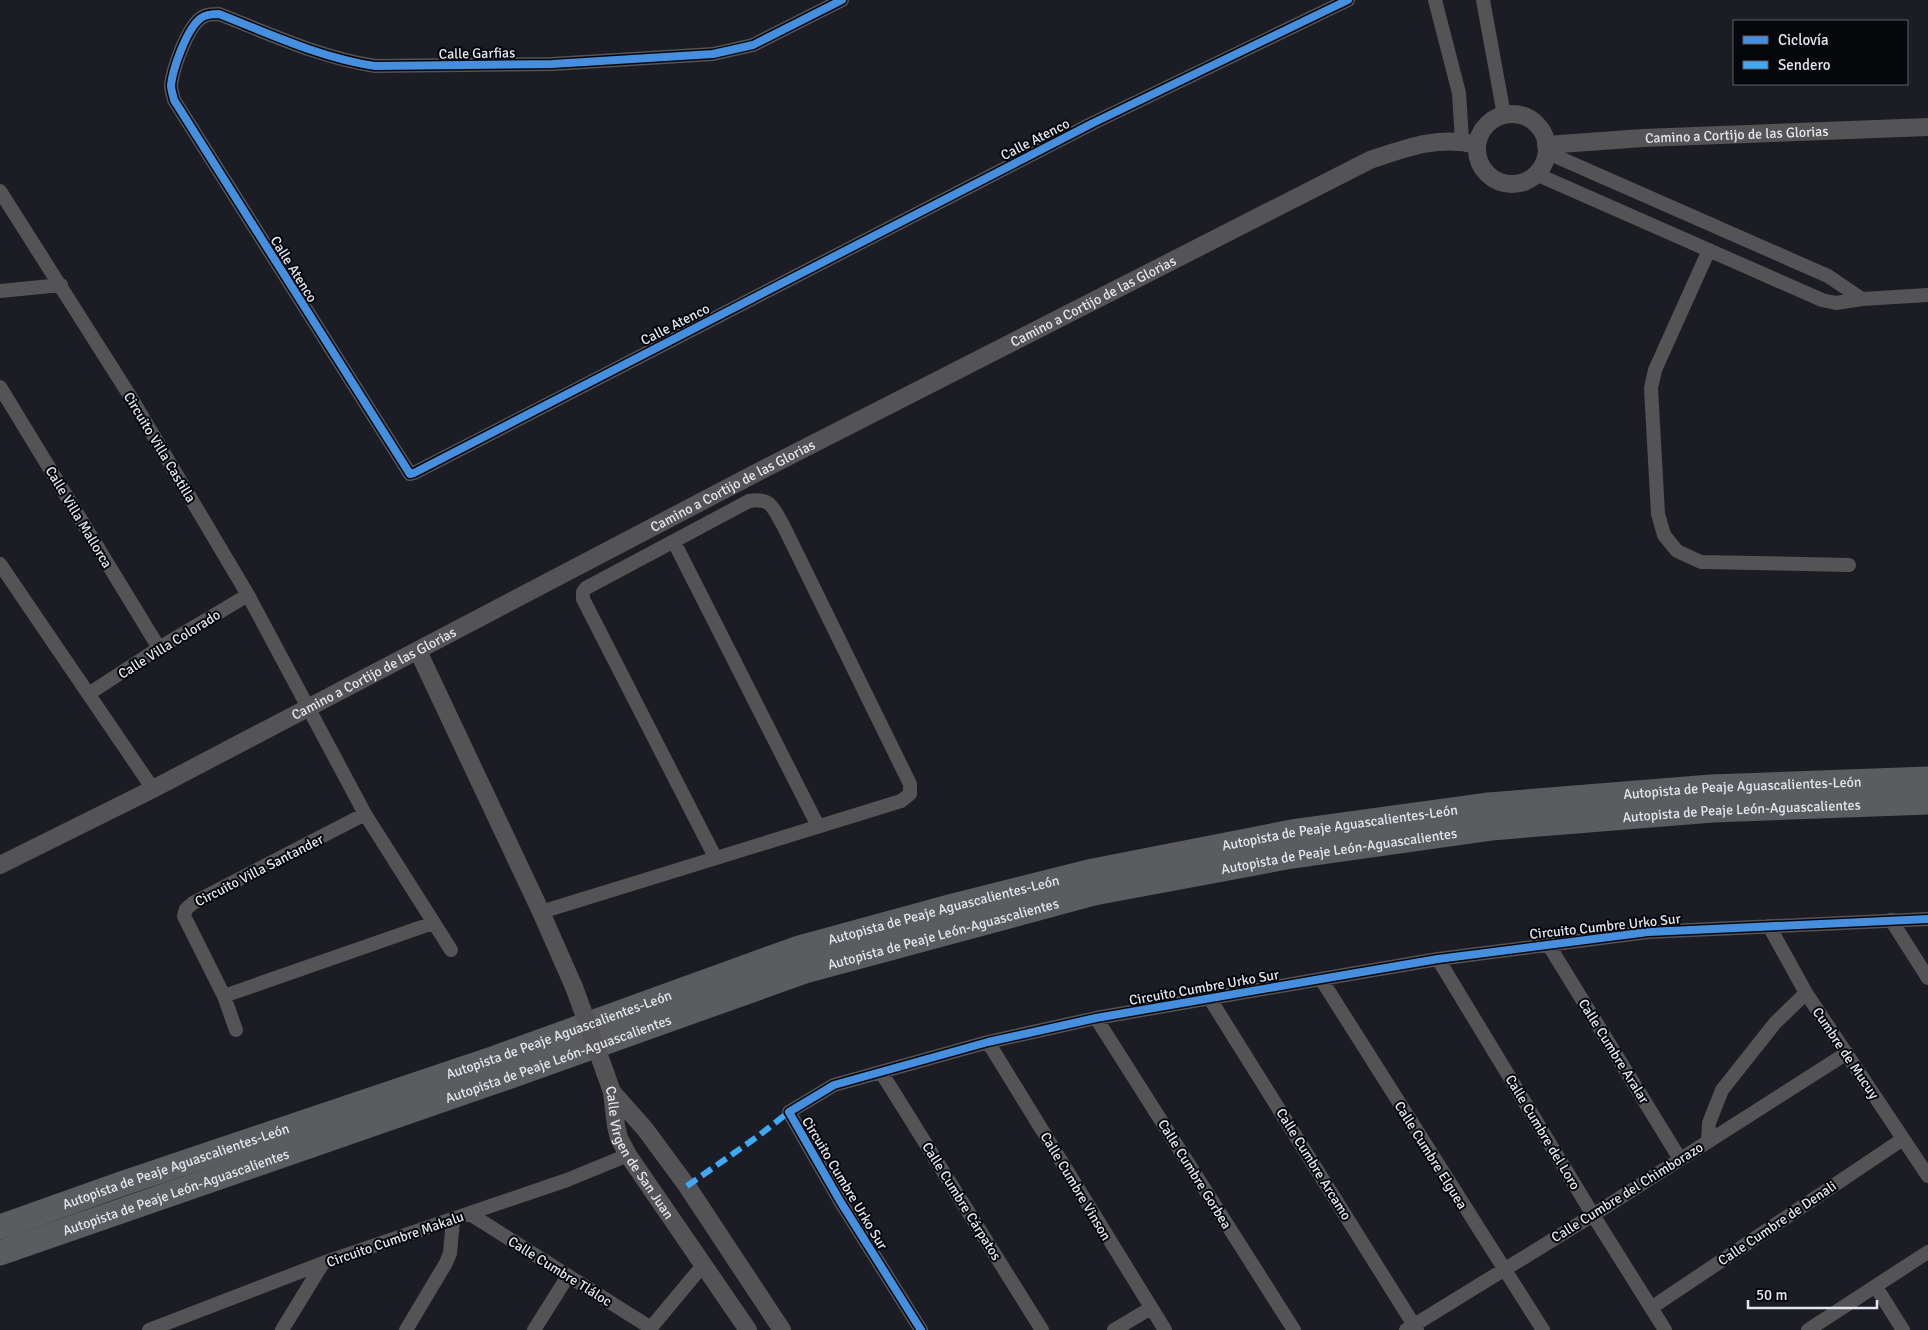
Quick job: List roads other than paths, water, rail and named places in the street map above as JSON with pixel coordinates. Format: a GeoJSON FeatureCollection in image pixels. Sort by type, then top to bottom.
{"type":"FeatureCollection","features":[{"type":"Feature","properties":{"kind":"highway","name":"Autopista de Peaje Aguascalientes-León"},"geometry":{"type":"LineString","coordinates":[[0,1227],[130,1181],[496,1058],[799,948],[949,906],[1093,870],[1292,832],[1489,805],[1711,787],[1928,780]]}},
{"type":"Feature","properties":{"kind":"highway","name":"Autopista de Peaje León-Aguascalientes"},"geometry":{"type":"LineString","coordinates":[[0,1253],[502,1079],[805,970],[1094,893],[1292,856],[1491,828],[1713,810],[1928,802]]}},
{"type":"Feature","properties":{"kind":"street","name":"Calle Garfias"},"geometry":{"type":"LineString","coordinates":[[174,100],[171,87],[172,77],[189,32],[201,18],[210,14],[219,14],[326,55],[349,62],[375,66],[552,64],[713,54],[745,47],[789,28],[842,0]]}},
{"type":"Feature","properties":{"kind":"street","name":"Calle Atenco"},"geometry":{"type":"LineString","coordinates":[[174,100],[410,474],[1093,123],[1348,0]]}},
{"type":"Feature","properties":{"kind":"street"},"geometry":{"type":"LineString","coordinates":[[1435,0],[1459,93],[1469,143],[1482,168],[1491,178],[1514,184],[1526,181],[1542,168],[1546,148],[1543,134],[1536,124],[1516,114],[1504,115],[1494,119],[1480,135],[1469,143]]}},
{"type":"Feature","properties":{"kind":"street"},"geometry":{"type":"LineString","coordinates":[[1483,0],[1504,115]]}},
{"type":"Feature","properties":{"kind":"street","name":"Camino a Cortijo de las Glorias"},"geometry":{"type":"LineString","coordinates":[[1546,148],[1643,138],[1928,126]]}},
{"type":"Feature","properties":{"kind":"street","name":"Camino a Cortijo de las Glorias"},"geometry":{"type":"LineString","coordinates":[[0,864],[153,789],[748,478],[1370,160],[1414,146],[1440,141],[1469,143]]}},
{"type":"Feature","properties":{"kind":"street"},"geometry":{"type":"LineString","coordinates":[[1546,148],[1828,276],[1862,299]]}},
{"type":"Feature","properties":{"kind":"street"},"geometry":{"type":"LineString","coordinates":[[1536,174],[1822,300],[1836,303],[1862,299],[1928,295]]}},
{"type":"Feature","properties":{"kind":"street","name":"Circuito Villa Castilla"},"geometry":{"type":"LineString","coordinates":[[0,191],[130,396],[248,595],[308,709]]}},
{"type":"Feature","properties":{"kind":"street"},"geometry":{"type":"LineString","coordinates":[[1709,250],[1655,370],[1651,388],[1658,514],[1664,535],[1677,551],[1701,562],[1849,565]]}},
{"type":"Feature","properties":{"kind":"street"},"geometry":{"type":"LineString","coordinates":[[0,291],[61,285]]}},
{"type":"Feature","properties":{"kind":"street","name":"Calle Villa Mallorca"},"geometry":{"type":"LineString","coordinates":[[0,387],[159,648]]}},
{"type":"Feature","properties":{"kind":"street"},"geometry":{"type":"LineString","coordinates":[[541,912],[901,801],[910,794],[910,784],[783,525],[771,504],[760,499],[749,500],[586,588],[583,592],[583,599],[715,857]]}},
{"type":"Feature","properties":{"kind":"street"},"geometry":{"type":"LineString","coordinates":[[674,542],[818,826]]}},
{"type":"Feature","properties":{"kind":"street"},"geometry":{"type":"LineString","coordinates":[[0,564],[90,693],[153,789]]}},
{"type":"Feature","properties":{"kind":"street","name":"Calle Villa Colorado"},"geometry":{"type":"LineString","coordinates":[[90,693],[159,648],[248,595]]}},
{"type":"Feature","properties":{"kind":"street"},"geometry":{"type":"LineString","coordinates":[[418,652],[541,912],[574,987],[612,1092]]}},
{"type":"Feature","properties":{"kind":"street"},"geometry":{"type":"LineString","coordinates":[[308,709],[365,814],[450,950]]}},
{"type":"Feature","properties":{"kind":"street","name":"Circuito Villa Santander"},"geometry":{"type":"LineString","coordinates":[[236,1030],[224,996],[184,916],[186,909],[193,903],[365,814]]}},
{"type":"Feature","properties":{"kind":"street","name":"Circuito Cumbre Urko Sur"},"geometry":{"type":"LineString","coordinates":[[921,1330],[840,1200],[789,1112],[834,1085],[988,1042],[1096,1018],[1438,959],[1648,932],[1928,919]]}},
{"type":"Feature","properties":{"kind":"street"},"geometry":{"type":"LineString","coordinates":[[1891,920],[1928,978]]}},
{"type":"Feature","properties":{"kind":"street"},"geometry":{"type":"LineString","coordinates":[[224,996],[432,923]]}},
{"type":"Feature","properties":{"kind":"street","name":"Cumbre de Mucuy"},"geometry":{"type":"LineString","coordinates":[[1769,926],[1806,993],[1928,1176]]}},
{"type":"Feature","properties":{"kind":"street","name":"Calle Cumbre Aralar"},"geometry":{"type":"LineString","coordinates":[[1548,944],[1680,1159]]}},
{"type":"Feature","properties":{"kind":"street","name":"Calle Cumbre del Loro"},"geometry":{"type":"LineString","coordinates":[[1438,959],[1593,1215],[1666,1330]]}},
{"type":"Feature","properties":{"kind":"street","name":"Calle Cumbre Elguea"},"geometry":{"type":"LineString","coordinates":[[1321,979],[1543,1330]]}},
{"type":"Feature","properties":{"kind":"street"},"geometry":{"type":"LineString","coordinates":[[1708,1141],[1709,1123],[1722,1090],[1775,1023],[1806,993]]}},
{"type":"Feature","properties":{"kind":"street","name":"Calle Cumbre Arcamo"},"geometry":{"type":"LineString","coordinates":[[1210,999],[1412,1328]]}},
{"type":"Feature","properties":{"kind":"street","name":"Calle Cumbre Gorbea"},"geometry":{"type":"LineString","coordinates":[[1096,1018],[1294,1330]]}},
{"type":"Feature","properties":{"kind":"street","name":"Calle Cumbre Vinson"},"geometry":{"type":"LineString","coordinates":[[988,1042],[1165,1330]]}},
{"type":"Feature","properties":{"kind":"street","name":"Calle Cumbre del Chimborazo"},"geometry":{"type":"LineString","coordinates":[[1412,1328],[1847,1053]]}},
{"type":"Feature","properties":{"kind":"street","name":"Calle Cumbre Cárpatos"},"geometry":{"type":"LineString","coordinates":[[881,1072],[1042,1330]]}},
{"type":"Feature","properties":{"kind":"street","name":"Calle Virgen de San Juan"},"geometry":{"type":"LineString","coordinates":[[612,1092],[619,1138],[628,1155],[748,1330]]}},
{"type":"Feature","properties":{"kind":"street","name":"Calle Virgen de San Juan"},"geometry":{"type":"LineString","coordinates":[[612,1092],[645,1128],[687,1186],[782,1330]]}},
{"type":"Feature","properties":{"kind":"street","name":"Calle Cumbre de Denali"},"geometry":{"type":"LineString","coordinates":[[1651,1308],[1904,1139]]}},
{"type":"Feature","properties":{"kind":"street","name":"Circuito Cumbre Makalu"},"geometry":{"type":"LineString","coordinates":[[149,1330],[161,1327],[322,1263],[567,1180],[628,1155]]}},
{"type":"Feature","properties":{"kind":"street","name":"Calle Cumbre Tláloc"},"geometry":{"type":"LineString","coordinates":[[470,1214],[650,1329]]}},
{"type":"Feature","properties":{"kind":"street"},"geometry":{"type":"LineString","coordinates":[[406,1330],[446,1264],[450,1253],[453,1220]]}},
{"type":"Feature","properties":{"kind":"street"},"geometry":{"type":"LineString","coordinates":[[1808,1330],[1928,1252]]}},
{"type":"Feature","properties":{"kind":"street"},"geometry":{"type":"LineString","coordinates":[[282,1330],[322,1263]]}},
{"type":"Feature","properties":{"kind":"street"},"geometry":{"type":"LineString","coordinates":[[650,1329],[704,1264]]}},
{"type":"Feature","properties":{"kind":"street"},"geometry":{"type":"LineString","coordinates":[[534,1330],[568,1276]]}},
{"type":"Feature","properties":{"kind":"street"},"geometry":{"type":"LineString","coordinates":[[1876,1287],[1903,1330]]}},
{"type":"Feature","properties":{"kind":"street"},"geometry":{"type":"LineString","coordinates":[[1114,1330],[1151,1308]]}}]}
